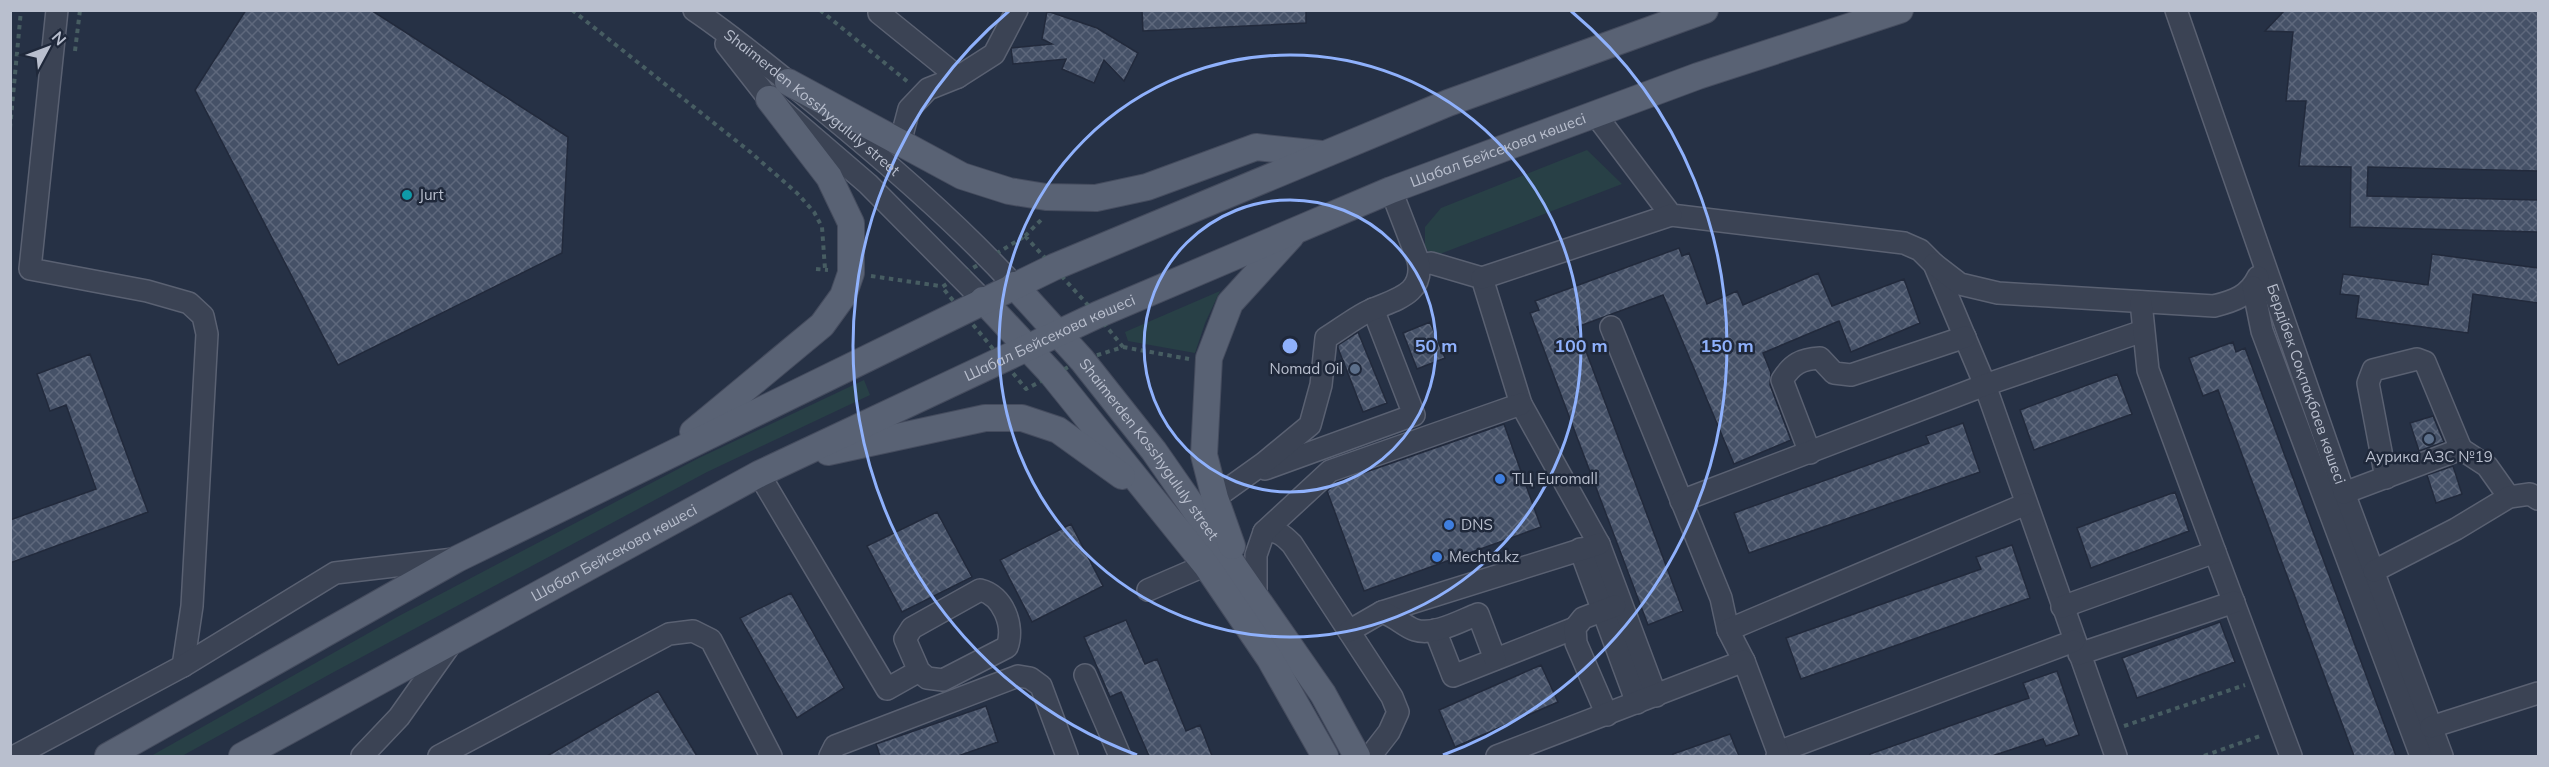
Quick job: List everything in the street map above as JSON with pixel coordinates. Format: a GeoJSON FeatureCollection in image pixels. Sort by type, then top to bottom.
{"type":"FeatureCollection","features":[{"type":"Feature","properties":{"kind":"main road"},"geometry":{"type":"LineString","coordinates":[[108,756],[457,559],[1014,285],[1448,103],[1705,10]]}},
{"type":"Feature","properties":{"kind":"main road","name":"Шабал Бейсекова көшесі"},"geometry":{"type":"LineString","coordinates":[[242,756],[759,474],[1097,315],[1391,190],[1698,76],[1900,10]]}},
{"type":"Feature","properties":{"kind":"main road"},"geometry":{"type":"LineString","coordinates":[[788,82],[962,176],[1009,191],[1046,197],[1096,198],[1147,187],[1256,147],[1324,154]]}},
{"type":"Feature","properties":{"kind":"main road"},"geometry":{"type":"LineString","coordinates":[[661,459],[822,325],[843,296],[851,273],[851,223],[829,177],[769,99]]}},
{"type":"Feature","properties":{"kind":"main road"},"geometry":{"type":"LineString","coordinates":[[1249,585],[1215,498],[1204,455],[1208,362],[1230,303],[1298,229]]}},
{"type":"Feature","properties":{"kind":"main road","name":"Shaimerden Kosshygululy street"},"geometry":{"type":"LineString","coordinates":[[1014,285],[1082,360],[1154,451],[1323,694],[1357,756]]}},
{"type":"Feature","properties":{"kind":"main road","name":"Shaimerden Kosshygululy street"},"geometry":{"type":"LineString","coordinates":[[972,305],[1027,347],[1052,374],[1206,565],[1269,658],[1325,756]]}},
{"type":"Feature","properties":{"kind":"main road"},"geometry":{"type":"LineString","coordinates":[[787,460],[985,418],[1022,418],[1058,430],[1151,498]]}},
{"type":"Feature","properties":{"kind":"street"},"geometry":{"type":"LineString","coordinates":[[57,10],[30,269],[147,291],[189,303],[203,316],[207,334],[192,606],[183,666]]}},
{"type":"Feature","properties":{"kind":"street"},"geometry":{"type":"LineString","coordinates":[[900,143],[909,109],[928,89],[958,77],[994,54],[1017,10]]}},
{"type":"Feature","properties":{"kind":"street","name":"Бердібек Соқпақбаев көшесі"},"geometry":{"type":"LineString","coordinates":[[2176,10],[2344,493],[2442,756]]}},
{"type":"Feature","properties":{"kind":"street","name":"Shaimerden Kosshygululy street"},"geometry":{"type":"LineString","coordinates":[[704,13],[887,163],[989,258],[1014,285]]}},
{"type":"Feature","properties":{"kind":"street","name":"Shaimerden Kosshygululy street"},"geometry":{"type":"LineString","coordinates":[[704,13],[769,99],[868,184],[972,305]]}},
{"type":"Feature","properties":{"kind":"street"},"geometry":{"type":"LineString","coordinates":[[879,13],[958,77]]}},
{"type":"Feature","properties":{"kind":"street"},"geometry":{"type":"LineString","coordinates":[[1595,114],[1671,214]]}},
{"type":"Feature","properties":{"kind":"street"},"geometry":{"type":"LineString","coordinates":[[1215,498],[1310,425],[1321,385],[1326,338],[1373,309],[1408,294],[1417,284],[1421,271],[1391,190]]}},
{"type":"Feature","properties":{"kind":"street"},"geometry":{"type":"LineString","coordinates":[[1419,265],[1431,264],[1482,278],[1671,214],[1904,243],[1920,250],[1960,284],[1998,293],[2214,306],[2237,300],[2253,287],[2264,264]]}},
{"type":"Feature","properties":{"kind":"street"},"geometry":{"type":"LineString","coordinates":[[1934,264],[1985,385],[2116,756]]}},
{"type":"Feature","properties":{"kind":"street"},"geometry":{"type":"LineString","coordinates":[[1482,278],[1521,404],[1589,547],[1647,699]]}},
{"type":"Feature","properties":{"kind":"street"},"geometry":{"type":"LineString","coordinates":[[2253,287],[2262,331],[2421,756]]}},
{"type":"Feature","properties":{"kind":"street"},"geometry":{"type":"LineString","coordinates":[[2141,302],[2148,370],[2291,756]]}},
{"type":"Feature","properties":{"kind":"street"},"geometry":{"type":"LineString","coordinates":[[1246,475],[1414,415],[1373,309]]}},
{"type":"Feature","properties":{"kind":"street"},"geometry":{"type":"LineString","coordinates":[[1611,327],[1720,598],[1728,630],[1744,660],[1778,754],[2077,647],[2234,602]]}},
{"type":"Feature","properties":{"kind":"street"},"geometry":{"type":"LineString","coordinates":[[1681,501],[1985,385],[2144,331]]}},
{"type":"Feature","properties":{"kind":"street"},"geometry":{"type":"LineString","coordinates":[[1810,453],[1782,380],[1790,368],[1803,359],[1820,358],[1834,373],[1851,375],[1965,337]]}},
{"type":"Feature","properties":{"kind":"street"},"geometry":{"type":"LineString","coordinates":[[2386,478],[2368,383],[2373,370],[2417,359],[2425,362],[2461,449],[2487,466],[2509,497]]}},
{"type":"Feature","properties":{"kind":"street"},"geometry":{"type":"LineString","coordinates":[[1249,585],[1264,532],[1330,471],[1521,404]]}},
{"type":"Feature","properties":{"kind":"street"},"geometry":{"type":"LineString","coordinates":[[2344,493],[2461,449]]}},
{"type":"Feature","properties":{"kind":"street"},"geometry":{"type":"LineString","coordinates":[[759,474],[887,689],[919,671]]}},
{"type":"Feature","properties":{"kind":"street"},"geometry":{"type":"LineString","coordinates":[[2374,571],[2456,529],[2509,497],[2530,494],[2538,499]]}},
{"type":"Feature","properties":{"kind":"street"},"geometry":{"type":"LineString","coordinates":[[1728,630],[2026,504]]}},
{"type":"Feature","properties":{"kind":"street"},"geometry":{"type":"LineString","coordinates":[[1264,532],[1275,531],[1292,544],[1392,697],[1398,712],[1389,732],[1373,756]]}},
{"type":"Feature","properties":{"kind":"street"},"geometry":{"type":"LineString","coordinates":[[1349,631],[1382,612],[1589,547]]}},
{"type":"Feature","properties":{"kind":"street"},"geometry":{"type":"LineString","coordinates":[[2062,606],[2215,552]]}},
{"type":"Feature","properties":{"kind":"street"},"geometry":{"type":"LineString","coordinates":[[15,756],[183,666],[335,573],[457,559]]}},
{"type":"Feature","properties":{"kind":"street"},"geometry":{"type":"LineString","coordinates":[[1148,590],[1206,565]]}},
{"type":"Feature","properties":{"kind":"street"},"geometry":{"type":"LineString","coordinates":[[980,590],[991,592],[998,599],[1010,625],[1011,638],[1007,647],[943,680],[927,678],[919,671],[905,639],[912,628],[980,590]]}},
{"type":"Feature","properties":{"kind":"street"},"geometry":{"type":"LineString","coordinates":[[1434,630],[1453,676],[1575,628],[1583,618],[1612,607]]}},
{"type":"Feature","properties":{"kind":"street"},"geometry":{"type":"LineString","coordinates":[[1382,612],[1395,616],[1413,630],[1429,632],[1478,614],[1495,660]]}},
{"type":"Feature","properties":{"kind":"street"},"geometry":{"type":"LineString","coordinates":[[1575,628],[1576,643],[1607,715]]}},
{"type":"Feature","properties":{"kind":"street"},"geometry":{"type":"LineString","coordinates":[[439,756],[669,633],[693,631],[711,640],[771,756]]}},
{"type":"Feature","properties":{"kind":"street"},"geometry":{"type":"LineString","coordinates":[[362,756],[399,717],[454,639]]}},
{"type":"Feature","properties":{"kind":"street"},"geometry":{"type":"LineString","coordinates":[[1497,756],[1744,660]]}},
{"type":"Feature","properties":{"kind":"street"},"geometry":{"type":"LineString","coordinates":[[1085,675],[1120,756]]}},
{"type":"Feature","properties":{"kind":"street"},"geometry":{"type":"LineString","coordinates":[[830,756],[835,746],[1018,676],[1030,678],[1041,686],[1067,756]]}},
{"type":"Feature","properties":{"kind":"street"},"geometry":{"type":"LineString","coordinates":[[2431,727],[2538,693]]}},
{"type":"Feature","properties":{"kind":"path"},"geometry":{"type":"LineString","coordinates":[[10,128],[21,10]]}},
{"type":"Feature","properties":{"kind":"path"},"geometry":{"type":"LineString","coordinates":[[572,10],[749,151],[797,193],[814,212],[822,227],[825,269]]}},
{"type":"Feature","properties":{"kind":"path"},"geometry":{"type":"LineString","coordinates":[[820,10],[914,87]]}},
{"type":"Feature","properties":{"kind":"path"},"geometry":{"type":"LineString","coordinates":[[989,258],[1025,236],[1097,315],[1122,347]]}},
{"type":"Feature","properties":{"kind":"path"},"geometry":{"type":"LineString","coordinates":[[816,268],[942,287]]}},
{"type":"Feature","properties":{"kind":"path"},"geometry":{"type":"LineString","coordinates":[[972,305],[1001,359]]}},
{"type":"Feature","properties":{"kind":"path"},"geometry":{"type":"LineString","coordinates":[[1082,360],[1122,347],[1208,362]]}},
{"type":"Feature","properties":{"kind":"path"},"geometry":{"type":"LineString","coordinates":[[2107,731],[2262,679]]}},
{"type":"Feature","properties":{"kind":"path"},"geometry":{"type":"LineString","coordinates":[[2204,756],[2281,728]]}},
{"type":"Feature","properties":{"kind":"green space"},"geometry":{"type":"Polygon","coordinates":[[[1587,150],[1622,184],[1432,257],[1425,246],[1425,227],[1441,208],[1587,150]]]}},
{"type":"Feature","properties":{"kind":"green space"},"geometry":{"type":"Polygon","coordinates":[[[1220,291],[1205,323],[1195,353],[1128,341],[1125,332],[1220,291]]]}},
{"type":"Feature","properties":{"kind":"green space"},"geometry":{"type":"Polygon","coordinates":[[[864,380],[870,395],[707,472],[182,756],[151,756],[397,617],[699,458],[864,380]]]}},
{"type":"Feature","properties":{"kind":"building","name":"Jurt"},"geometry":{"type":"Polygon","coordinates":[[[246,10],[371,10],[568,137],[562,253],[338,365],[195,90],[246,10]]]}},
{"type":"Feature","properties":{"kind":"building"},"geometry":{"type":"Polygon","coordinates":[[[1142,10],[1306,10],[1306,23],[1143,31],[1142,10]]]}},
{"type":"Feature","properties":{"kind":"building"},"geometry":{"type":"Polygon","coordinates":[[[2285,10],[2538,10],[2538,171],[2368,167],[2367,196],[2538,200],[2538,232],[2350,227],[2351,167],[2299,166],[2306,101],[2286,101],[2293,32],[2265,31],[2285,10]]]}},
{"type":"Feature","properties":{"kind":"building"},"geometry":{"type":"Polygon","coordinates":[[[1047,11],[1097,28],[1138,53],[1124,81],[1104,60],[1094,83],[1062,69],[1066,59],[1013,64],[1011,48],[1052,44],[1042,39],[1047,11]]]}},
{"type":"Feature","properties":{"kind":"building"},"geometry":{"type":"Polygon","coordinates":[[[1679,248],[1682,256],[1689,253],[1707,304],[1737,291],[1743,305],[1818,273],[1832,306],[1904,279],[1920,323],[1851,352],[1839,321],[1763,353],[1771,373],[1770,385],[1791,440],[1734,464],[1663,295],[1577,327],[1683,611],[1648,625],[1530,313],[1539,310],[1535,301],[1679,248]]]}},
{"type":"Feature","properties":{"kind":"building"},"geometry":{"type":"Polygon","coordinates":[[[2432,254],[2538,268],[2538,303],[2473,294],[2468,333],[2356,318],[2359,296],[2340,294],[2343,274],[2428,285],[2432,254]]]}},
{"type":"Feature","properties":{"kind":"building"},"geometry":{"type":"Polygon","coordinates":[[[1430,322],[1445,358],[1417,369],[1403,333],[1430,322]]]}},
{"type":"Feature","properties":{"kind":"building"},"geometry":{"type":"Polygon","coordinates":[[[1358,332],[1387,403],[1363,412],[1338,348],[1338,345],[1358,332]]]}},
{"type":"Feature","properties":{"kind":"building"},"geometry":{"type":"Polygon","coordinates":[[[2233,342],[2236,352],[2245,348],[2396,756],[2354,756],[2218,390],[2203,396],[2189,358],[2233,342]]]}},
{"type":"Feature","properties":{"kind":"building"},"geometry":{"type":"Polygon","coordinates":[[[90,354],[148,512],[10,563],[10,520],[96,489],[66,405],[50,411],[37,374],[90,354]]]}},
{"type":"Feature","properties":{"kind":"building"},"geometry":{"type":"Polygon","coordinates":[[[2117,374],[2132,414],[2034,450],[2020,410],[2117,374]]]}},
{"type":"Feature","properties":{"kind":"building"},"geometry":{"type":"Polygon","coordinates":[[[2433,416],[2444,442],[2419,451],[2410,423],[2433,416]]]}},
{"type":"Feature","properties":{"kind":"building"},"geometry":{"type":"Polygon","coordinates":[[[1963,423],[1980,472],[1749,553],[1734,513],[1929,443],[1926,436],[1963,423]]]}},
{"type":"Feature","properties":{"kind":"building"},"geometry":{"type":"Polygon","coordinates":[[[1504,424],[1541,527],[1364,591],[1327,491],[1337,482],[1504,424]]]}},
{"type":"Feature","properties":{"kind":"building"},"geometry":{"type":"Polygon","coordinates":[[[2453,466],[2462,494],[2436,503],[2427,475],[2453,466]]]}},
{"type":"Feature","properties":{"kind":"building"},"geometry":{"type":"Polygon","coordinates":[[[2175,492],[2189,531],[2091,568],[2077,528],[2175,492]]]}},
{"type":"Feature","properties":{"kind":"building"},"geometry":{"type":"Polygon","coordinates":[[[937,512],[972,577],[902,612],[867,546],[937,512]]]}},
{"type":"Feature","properties":{"kind":"building"},"geometry":{"type":"Polygon","coordinates":[[[1071,524],[1103,586],[1032,622],[1000,560],[1071,524]]]}},
{"type":"Feature","properties":{"kind":"building"},"geometry":{"type":"Polygon","coordinates":[[[2012,545],[2030,598],[1801,679],[1786,638],[1981,569],[1976,557],[2012,545]]]}},
{"type":"Feature","properties":{"kind":"building"},"geometry":{"type":"Polygon","coordinates":[[[791,593],[844,688],[797,718],[740,618],[791,593]]]}},
{"type":"Feature","properties":{"kind":"building"},"geometry":{"type":"Polygon","coordinates":[[[1126,620],[1145,664],[1157,659],[1186,731],[1200,725],[1212,756],[1149,756],[1121,692],[1110,697],[1084,637],[1126,620]]]}},
{"type":"Feature","properties":{"kind":"building"},"geometry":{"type":"Polygon","coordinates":[[[2220,622],[2235,662],[2137,698],[2122,658],[2220,622]]]}},
{"type":"Feature","properties":{"kind":"building"},"geometry":{"type":"Polygon","coordinates":[[[1541,665],[1558,702],[1455,747],[1439,710],[1541,665]]]}},
{"type":"Feature","properties":{"kind":"building"},"geometry":{"type":"Polygon","coordinates":[[[2057,671],[2079,735],[2046,746],[2043,739],[1992,756],[1870,756],[1870,754],[2029,698],[2023,683],[2057,671]]]}},
{"type":"Feature","properties":{"kind":"building"},"geometry":{"type":"Polygon","coordinates":[[[658,691],[697,756],[547,756],[658,691]]]}},
{"type":"Feature","properties":{"kind":"building"},"geometry":{"type":"Polygon","coordinates":[[[986,706],[998,742],[958,756],[880,756],[876,744],[986,706]]]}},
{"type":"Feature","properties":{"kind":"building"},"geometry":{"type":"Polygon","coordinates":[[[1730,734],[1739,756],[1673,756],[1673,754],[1730,734]]]}},
{"type":"Feature","properties":{"kind":"place","name":"Jurt"},"geometry":{"type":"Point","coordinates":[407,195]}},
{"type":"Feature","properties":{"kind":"place","name":"Nomad Oil"},"geometry":{"type":"Point","coordinates":[1355,369]}},
{"type":"Feature","properties":{"kind":"place","name":"Аурика АЗС №19"},"geometry":{"type":"Point","coordinates":[2429,439]}},
{"type":"Feature","properties":{"kind":"place","name":"ТЦ Euromall"},"geometry":{"type":"Point","coordinates":[1500,479]}},
{"type":"Feature","properties":{"kind":"place","name":"DNS"},"geometry":{"type":"Point","coordinates":[1449,525]}},
{"type":"Feature","properties":{"kind":"place","name":"Mechta.kz"},"geometry":{"type":"Point","coordinates":[1437,557]}}]}
